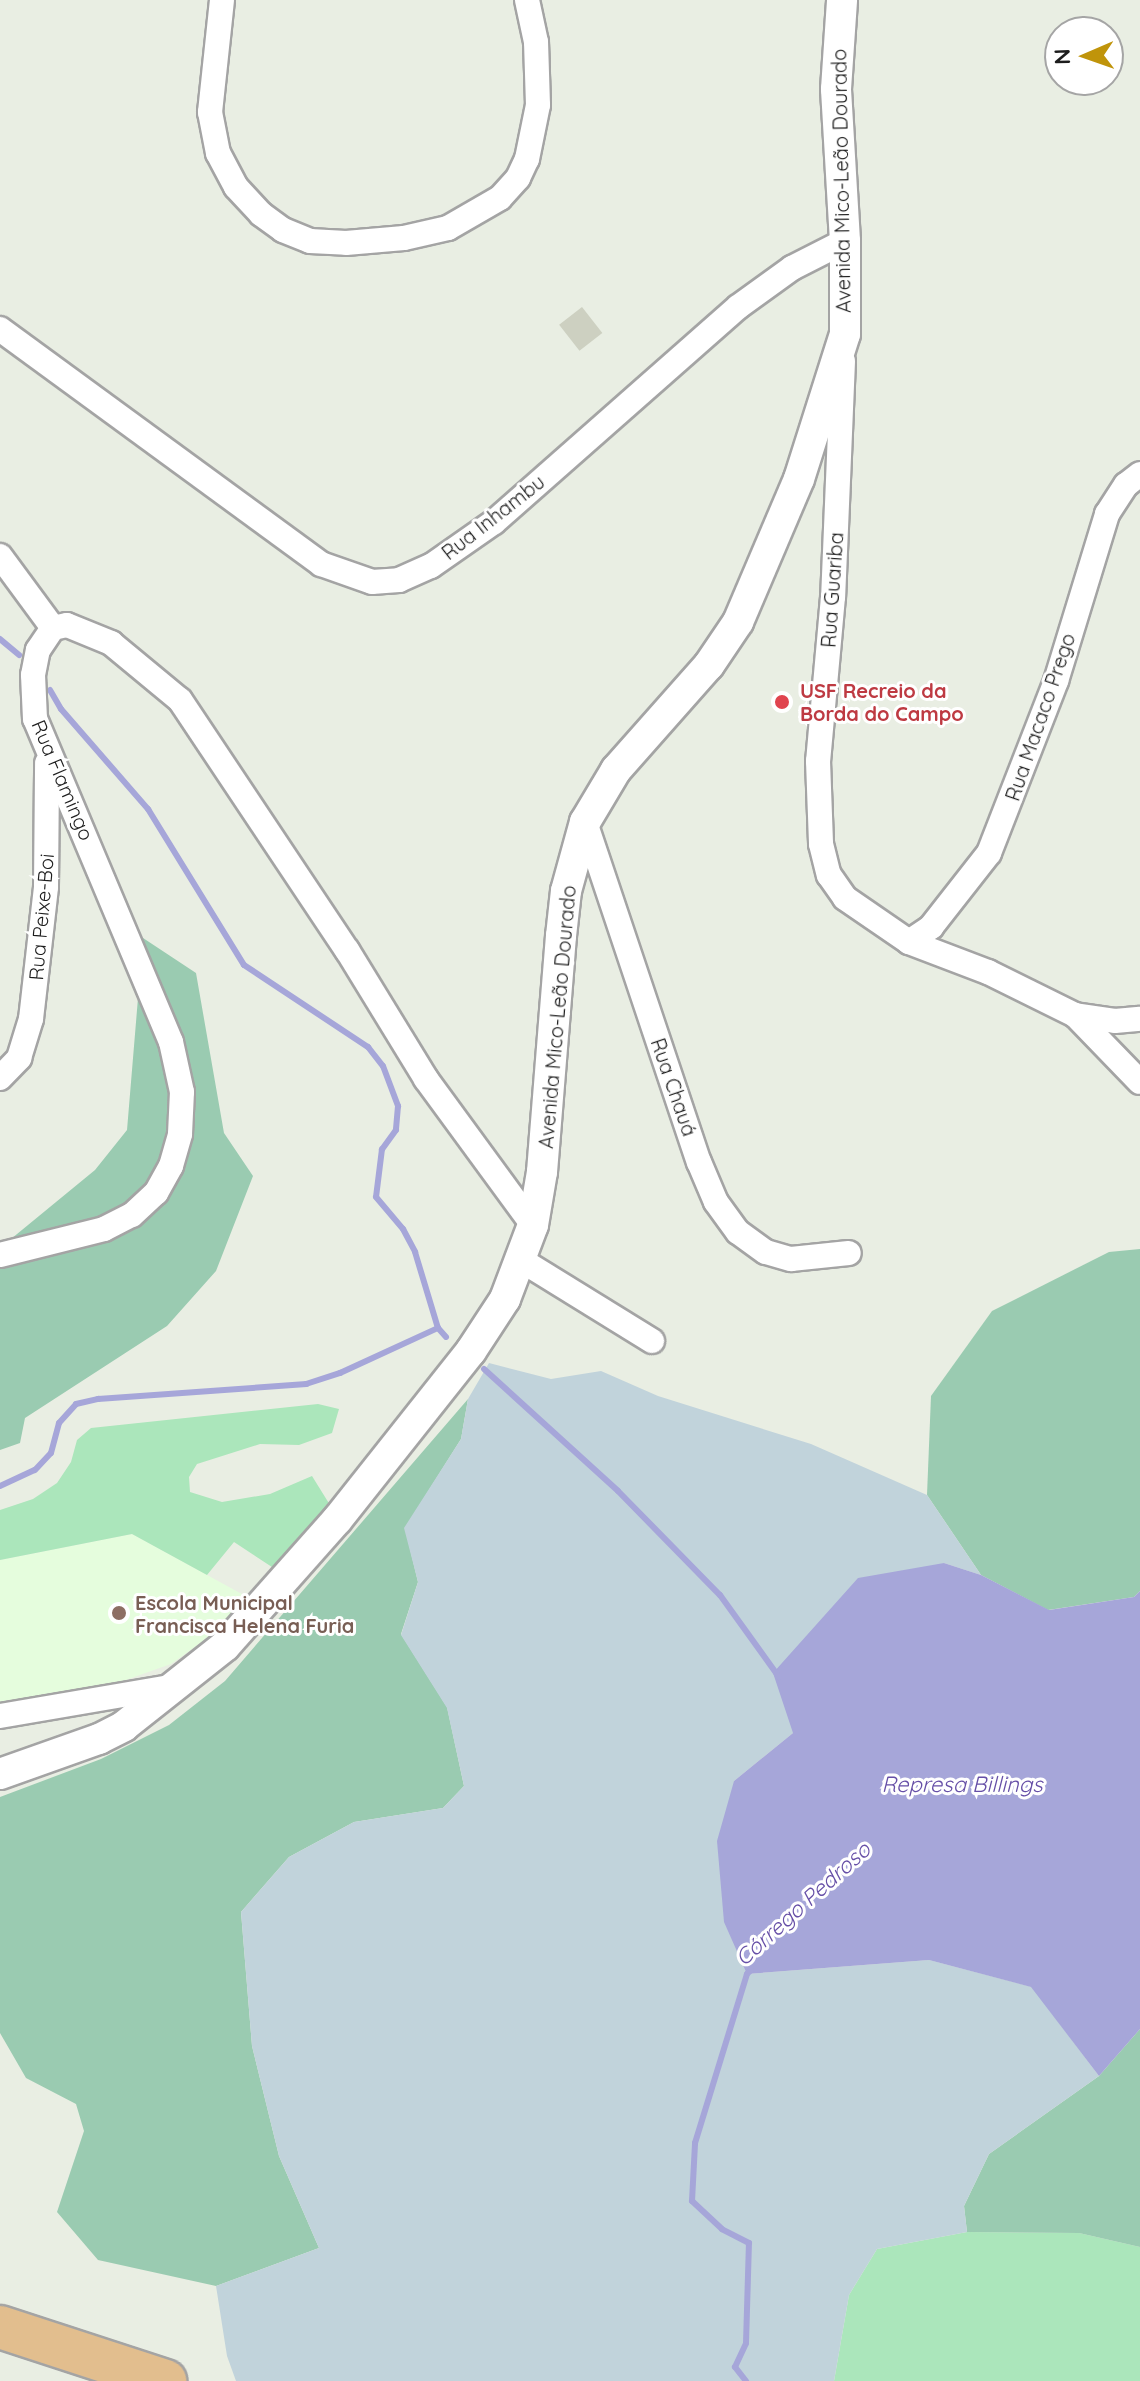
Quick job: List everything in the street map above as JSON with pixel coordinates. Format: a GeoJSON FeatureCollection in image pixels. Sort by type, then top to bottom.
{"type":"FeatureCollection","features":[{"type":"Feature","properties":{"kind":"highway"},"geometry":{"type":"LineString","coordinates":[[0,2327],[163,2380]]}},
{"type":"Feature","properties":{"kind":"street"},"geometry":{"type":"LineString","coordinates":[[222,0],[210,112],[218,153],[236,187],[261,214],[283,230],[310,241],[346,243],[404,238],[448,228],[500,198],[518,178],[527,159],[538,105],[536,42],[527,0]]}},
{"type":"Feature","properties":{"kind":"street","name":"Avenida Mico-Leão Dourado"},"geometry":{"type":"LineString","coordinates":[[0,1774],[99,1739],[124,1726],[177,1686],[245,1627],[337,1520],[478,1342],[505,1299],[533,1225],[548,1130],[566,891],[585,822],[616,770],[709,665],[738,622],[799,479],[845,334],[845,241],[836,89],[842,0]]}},
{"type":"Feature","properties":{"kind":"street","name":"Rua Inhambu"},"geometry":{"type":"LineString","coordinates":[[0,329],[321,564],[362,580],[399,580],[431,566],[494,522],[738,307],[792,268],[845,241]]}},
{"type":"Feature","properties":{"kind":"street","name":"Rua Guariba"},"geometry":{"type":"LineString","coordinates":[[845,334],[833,597],[818,761],[821,844],[829,875],[845,898],[909,942],[988,972],[1075,1015],[1115,1021],[1140,1019]]}},
{"type":"Feature","properties":{"kind":"street","name":"Rua Macaco Prego"},"geometry":{"type":"LineString","coordinates":[[909,942],[931,927],[989,853],[1056,681],[1107,514],[1126,485],[1140,474]]}},
{"type":"Feature","properties":{"kind":"street"},"geometry":{"type":"LineString","coordinates":[[0,556],[53,628],[67,625],[111,643],[180,700],[347,950],[426,1079],[533,1225]]}},
{"type":"Feature","properties":{"kind":"street","name":"Rua Flamingo"},"geometry":{"type":"LineString","coordinates":[[0,1255],[104,1229],[132,1215],[156,1193],[171,1166],[180,1134],[182,1092],[171,1042],[35,719],[33,675],[38,650],[53,628]]}},
{"type":"Feature","properties":{"kind":"street","name":"Rua Peixe-Boi"},"geometry":{"type":"LineString","coordinates":[[0,1078],[19,1058],[31,1019],[46,887],[49,792],[46,747]]}},
{"type":"Feature","properties":{"kind":"street","name":"Rua Chauá"},"geometry":{"type":"LineString","coordinates":[[585,822],[699,1162],[716,1202],[738,1232],[766,1252],[791,1259],[849,1253]]}},
{"type":"Feature","properties":{"kind":"street"},"geometry":{"type":"LineString","coordinates":[[1075,1015],[1140,1082]]}},
{"type":"Feature","properties":{"kind":"street"},"geometry":{"type":"LineString","coordinates":[[521,1260],[652,1341]]}},
{"type":"Feature","properties":{"kind":"street"},"geometry":{"type":"LineString","coordinates":[[0,1716],[177,1686]]}},
{"type":"Feature","properties":{"kind":"street"},"geometry":{"type":"LineString","coordinates":[[91,1701],[111,1709],[124,1726]]}},
{"type":"Feature","properties":{"kind":"shaded area"},"geometry":{"type":"Polygon","coordinates":[[[143,938],[196,973],[224,1133],[253,1176],[216,1271],[167,1326],[25,1418],[20,1443],[0,1450],[0,1248],[95,1170],[127,1130],[143,938]]]}},
{"type":"Feature","properties":{"kind":"shaded area"},"geometry":{"type":"Polygon","coordinates":[[[1140,1249],[1140,1591],[1134,1597],[1048,1610],[981,1575],[927,1495],[931,1396],[992,1311],[1109,1252],[1140,1249]]]}},
{"type":"Feature","properties":{"kind":"shaded area"},"geometry":{"type":"Polygon","coordinates":[[[489,1363],[551,1379],[601,1371],[658,1396],[811,1444],[927,1495],[981,1575],[944,1563],[793,1733],[734,1781],[747,1974],[929,1960],[1032,1987],[1099,2076],[989,2154],[964,2206],[967,2232],[877,2249],[849,2295],[834,2381],[236,2381],[227,2356],[216,2286],[319,2248],[279,2156],[252,2046],[241,1912],[289,1857],[354,1822],[443,1808],[464,1786],[447,1708],[401,1635],[418,1582],[404,1528],[461,1439],[468,1399],[489,1363]]]}},
{"type":"Feature","properties":{"kind":"shaded area"},"geometry":{"type":"Polygon","coordinates":[[[468,1399],[461,1439],[405,1528],[418,1582],[401,1634],[447,1707],[464,1786],[443,1808],[354,1822],[289,1857],[241,1912],[252,2046],[279,2156],[319,2248],[216,2286],[98,2260],[57,2212],[84,2131],[76,2104],[26,2078],[0,2033],[0,1797],[101,1759],[169,1725],[225,1681],[468,1399]]]}},
{"type":"Feature","properties":{"kind":"shaded area","name":"Escola Municipal Francisca Helena Furia"},"geometry":{"type":"Polygon","coordinates":[[[132,1534],[251,1599],[223,1627],[171,1664],[123,1681],[0,1703],[0,1560],[132,1534]]]}},
{"type":"Feature","properties":{"kind":"shaded area"},"geometry":{"type":"Polygon","coordinates":[[[1140,2029],[1140,2247],[1079,2233],[967,2232],[964,2206],[989,2154],[1099,2076],[1140,2029]]]}},
{"type":"Feature","properties":{"kind":"green space"},"geometry":{"type":"Polygon","coordinates":[[[318,1404],[339,1409],[332,1433],[299,1445],[260,1444],[197,1464],[189,1477],[190,1492],[222,1502],[270,1494],[312,1476],[330,1505],[275,1569],[234,1542],[207,1575],[132,1534],[0,1560],[0,1510],[33,1499],[57,1483],[71,1462],[77,1440],[91,1428],[318,1404]]]}},
{"type":"Feature","properties":{"kind":"green space"},"geometry":{"type":"Polygon","coordinates":[[[967,2232],[1079,2233],[1140,2247],[1140,2381],[834,2381],[849,2295],[877,2249],[967,2232]]]}},
{"type":"Feature","properties":{"kind":"water","name":"Represa Billings"},"geometry":{"type":"Polygon","coordinates":[[[944,1563],[981,1575],[1049,1610],[1134,1597],[1140,1591],[1140,2029],[1099,2076],[1031,1987],[929,1960],[747,1974],[724,1922],[717,1841],[734,1781],[793,1733],[773,1673],[858,1578],[944,1563]]]}},
{"type":"Feature","properties":{"kind":"building"},"geometry":{"type":"Polygon","coordinates":[[[582,307],[602,333],[579,351],[559,325],[582,307]]]}},
{"type":"Feature","properties":{"kind":"waterway"},"geometry":{"type":"LineString","coordinates":[[0,639],[19,655]]}},
{"type":"Feature","properties":{"kind":"waterway"},"geometry":{"type":"LineString","coordinates":[[50,690],[61,709],[148,809],[244,965],[368,1047],[383,1066],[398,1106],[396,1130],[382,1149],[376,1197],[403,1229],[415,1252],[438,1328],[446,1337]]}},
{"type":"Feature","properties":{"kind":"waterway"},"geometry":{"type":"LineString","coordinates":[[0,1486],[35,1470],[51,1453],[59,1423],[76,1404],[98,1399],[306,1384],[340,1373],[438,1328]]}},
{"type":"Feature","properties":{"kind":"waterway"},"geometry":{"type":"LineString","coordinates":[[484,1369],[618,1491],[720,1595],[779,1677]]}},
{"type":"Feature","properties":{"kind":"waterway","name":"Córrego Pedroso"},"geometry":{"type":"LineString","coordinates":[[746,2381],[735,2367],[746,2343],[749,2243],[722,2229],[692,2201],[695,2143],[747,1974],[751,1970]]}},
{"type":"Feature","properties":{"kind":"place","name":"USF Recreio da Borda do Campo"},"geometry":{"type":"Point","coordinates":[782,702]}},
{"type":"Feature","properties":{"kind":"place","name":"Escola Municipal Francisca Helena Furia"},"geometry":{"type":"Point","coordinates":[119,1613]}}]}
